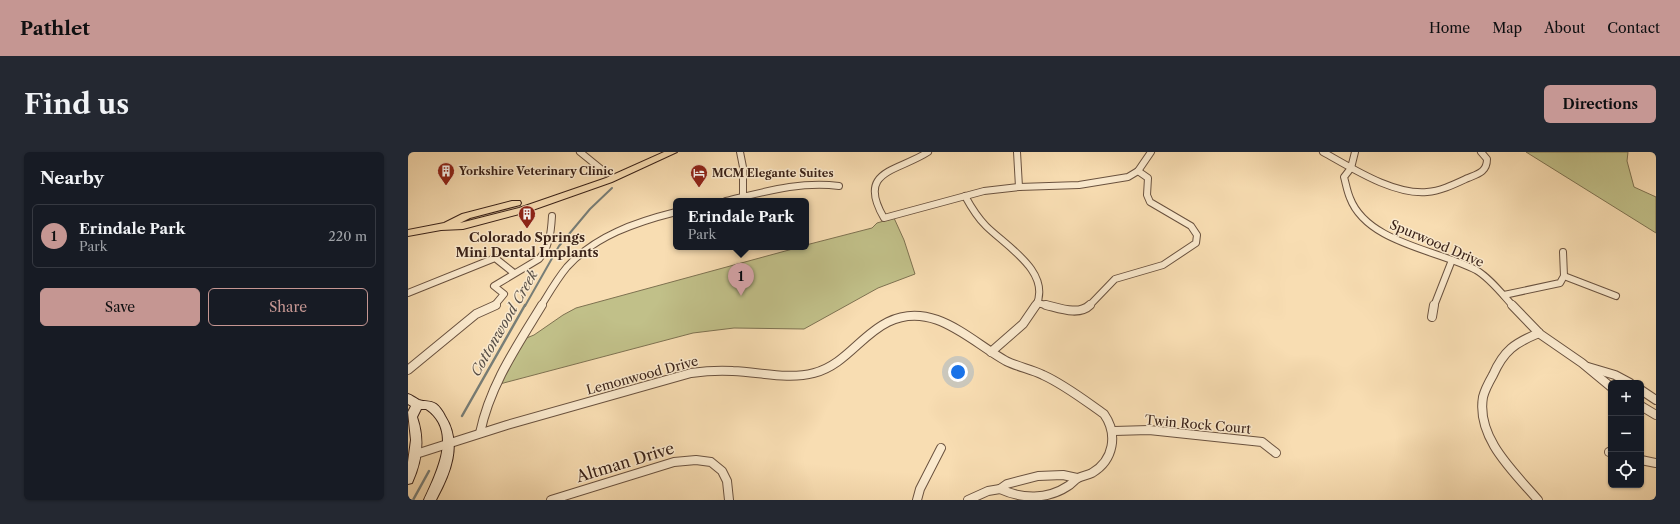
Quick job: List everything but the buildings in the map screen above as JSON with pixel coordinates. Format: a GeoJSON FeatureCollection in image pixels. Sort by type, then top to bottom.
{"type":"FeatureCollection","features":[{"type":"Feature","properties":{"kind":"highway"},"geometry":{"type":"LineString","coordinates":[[441,227],[466,216],[538,196],[606,173],[654,152]]}},
{"type":"Feature","properties":{"kind":"highway"},"geometry":{"type":"LineString","coordinates":[[640,167],[672,152]]}},
{"type":"Feature","properties":{"kind":"highway"},"geometry":{"type":"LineString","coordinates":[[408,233],[441,227],[463,226],[523,210],[576,192],[678,152]]}},
{"type":"Feature","properties":{"kind":"main road"},"geometry":{"type":"LineString","coordinates":[[408,398],[418,405],[425,404],[433,408],[444,422],[450,443],[448,462],[430,500]]}},
{"type":"Feature","properties":{"kind":"main road"},"geometry":{"type":"LineString","coordinates":[[408,479],[416,454],[416,436],[411,417],[418,405]]}},
{"type":"Feature","properties":{"kind":"street"},"geometry":{"type":"LineString","coordinates":[[580,152],[606,173]]}},
{"type":"Feature","properties":{"kind":"street"},"geometry":{"type":"LineString","coordinates":[[740,152],[743,167],[743,197]]}},
{"type":"Feature","properties":{"kind":"street"},"geometry":{"type":"LineString","coordinates":[[928,152],[919,158],[892,170],[876,182],[873,193],[874,198],[884,218],[984,191],[1019,187],[1079,185],[1128,177],[1138,171],[1151,152]]}},
{"type":"Feature","properties":{"kind":"street"},"geometry":{"type":"LineString","coordinates":[[1017,152],[1019,187]]}},
{"type":"Feature","properties":{"kind":"street"},"geometry":{"type":"LineString","coordinates":[[1323,152],[1351,168],[1404,190],[1416,193],[1429,192],[1482,172],[1487,166],[1487,159],[1481,152]]}},
{"type":"Feature","properties":{"kind":"street","name":"Spurwood Drive"},"geometry":{"type":"LineString","coordinates":[[1355,152],[1351,168],[1344,177],[1345,186],[1353,205],[1368,222],[1394,239],[1452,260],[1477,271],[1504,295],[1539,333],[1556,347],[1587,367],[1598,378],[1608,385]]}},
{"type":"Feature","properties":{"kind":"street"},"geometry":{"type":"LineString","coordinates":[[1037,303],[1071,311],[1086,310],[1115,279],[1163,265],[1196,243],[1198,235],[1191,226],[1150,202],[1147,195],[1148,178],[1138,171]]}},
{"type":"Feature","properties":{"kind":"street"},"geometry":{"type":"LineString","coordinates":[[739,198],[808,184],[829,184],[838,186]]}},
{"type":"Feature","properties":{"kind":"street"},"geometry":{"type":"LineString","coordinates":[[965,196],[986,226],[1032,270],[1038,285],[1037,303],[1024,323],[991,352]]}},
{"type":"Feature","properties":{"kind":"street"},"geometry":{"type":"LineString","coordinates":[[480,433],[487,405],[496,385],[519,342],[565,270],[584,252],[616,231],[638,222],[673,213]]}},
{"type":"Feature","properties":{"kind":"street"},"geometry":{"type":"LineString","coordinates":[[408,370],[476,314],[496,305],[504,294],[494,286],[539,259],[544,253],[551,240],[552,216]]}},
{"type":"Feature","properties":{"kind":"street"},"geometry":{"type":"LineString","coordinates":[[1504,295],[1560,283],[1564,276],[1563,252]]}},
{"type":"Feature","properties":{"kind":"street"},"geometry":{"type":"LineString","coordinates":[[408,293],[416,288],[495,258],[514,273]]}},
{"type":"Feature","properties":{"kind":"street"},"geometry":{"type":"LineString","coordinates":[[1432,317],[1433,308],[1452,260]]}},
{"type":"Feature","properties":{"kind":"street"},"geometry":{"type":"LineString","coordinates":[[1564,276],[1616,296]]}},
{"type":"Feature","properties":{"kind":"street","name":"Lemonwood Drive"},"geometry":{"type":"LineString","coordinates":[[416,454],[480,433],[678,376],[703,371],[730,370],[795,376],[817,373],[836,363],[875,329],[896,319],[920,316],[939,320],[1007,362],[1043,374],[1104,414],[1110,420],[1114,431]]}},
{"type":"Feature","properties":{"kind":"street"},"geometry":{"type":"LineString","coordinates":[[1538,500],[1496,448],[1487,431],[1483,413],[1483,397],[1504,352],[1518,341],[1539,333]]}},
{"type":"Feature","properties":{"kind":"street","name":"Spurwood Drive"},"geometry":{"type":"LineString","coordinates":[[1587,367],[1597,369],[1623,380]]}},
{"type":"Feature","properties":{"kind":"street"},"geometry":{"type":"LineString","coordinates":[[1644,392],[1656,400]]}},
{"type":"Feature","properties":{"kind":"street"},"geometry":{"type":"LineString","coordinates":[[1644,408],[1656,415]]}},
{"type":"Feature","properties":{"kind":"street","name":"Twin Rock Court"},"geometry":{"type":"LineString","coordinates":[[1114,431],[1149,430],[1262,442],[1276,453]]}},
{"type":"Feature","properties":{"kind":"street"},"geometry":{"type":"LineString","coordinates":[[1000,489],[1019,497],[1030,498],[1068,487],[1077,478],[1095,471],[1102,464],[1112,447],[1114,431]]}},
{"type":"Feature","properties":{"kind":"street"},"geometry":{"type":"LineString","coordinates":[[917,500],[920,489],[941,448]]}},
{"type":"Feature","properties":{"kind":"street","name":"Altman Drive"},"geometry":{"type":"LineString","coordinates":[[551,500],[674,462],[693,459],[708,461],[721,468],[726,478],[729,500]]}},
{"type":"Feature","properties":{"kind":"street"},"geometry":{"type":"LineString","coordinates":[[1644,461],[1656,463]]}},
{"type":"Feature","properties":{"kind":"street"},"geometry":{"type":"LineString","coordinates":[[968,500],[988,491],[1000,489],[1007,484],[1038,476],[1063,475],[1077,478]]}},
{"type":"Feature","properties":{"kind":"shaded area"},"geometry":{"type":"Polygon","coordinates":[[[1526,152],[1628,152],[1627,161],[1634,187],[1656,197],[1656,233],[1526,152]]]}},
{"type":"Feature","properties":{"kind":"shaded area"},"geometry":{"type":"Polygon","coordinates":[[[894,218],[904,240],[915,274],[878,288],[804,329],[734,328],[693,333],[496,385],[519,341],[534,335],[576,308],[789,250],[809,250],[809,244],[872,228],[877,223],[894,218]]]}},
{"type":"Feature","properties":{"kind":"waterway","name":"Cottonwood Creek"},"geometry":{"type":"LineString","coordinates":[[525,306],[559,246],[590,209],[612,188]]}},
{"type":"Feature","properties":{"kind":"waterway","name":"Cottonwood Creek"},"geometry":{"type":"LineString","coordinates":[[462,416],[525,305]]}},
{"type":"Feature","properties":{"kind":"waterway","name":"Cottonwood Creek"},"geometry":{"type":"LineString","coordinates":[[413,500],[429,471]]}},
{"type":"Feature","properties":{"kind":"place","name":"Yorkshire Veterinary Clinic"},"geometry":{"type":"Point","coordinates":[446,186]}},
{"type":"Feature","properties":{"kind":"place","name":"MCM Elegante Suites"},"geometry":{"type":"Point","coordinates":[699,188]}},
{"type":"Feature","properties":{"kind":"place","name":"Colorado Springs Mini Dental Implants"},"geometry":{"type":"Point","coordinates":[527,229]}},
{"type":"Feature","properties":{"kind":"place","name":"Erindale Park"},"geometry":{"type":"Point","coordinates":[741,296]}}]}
